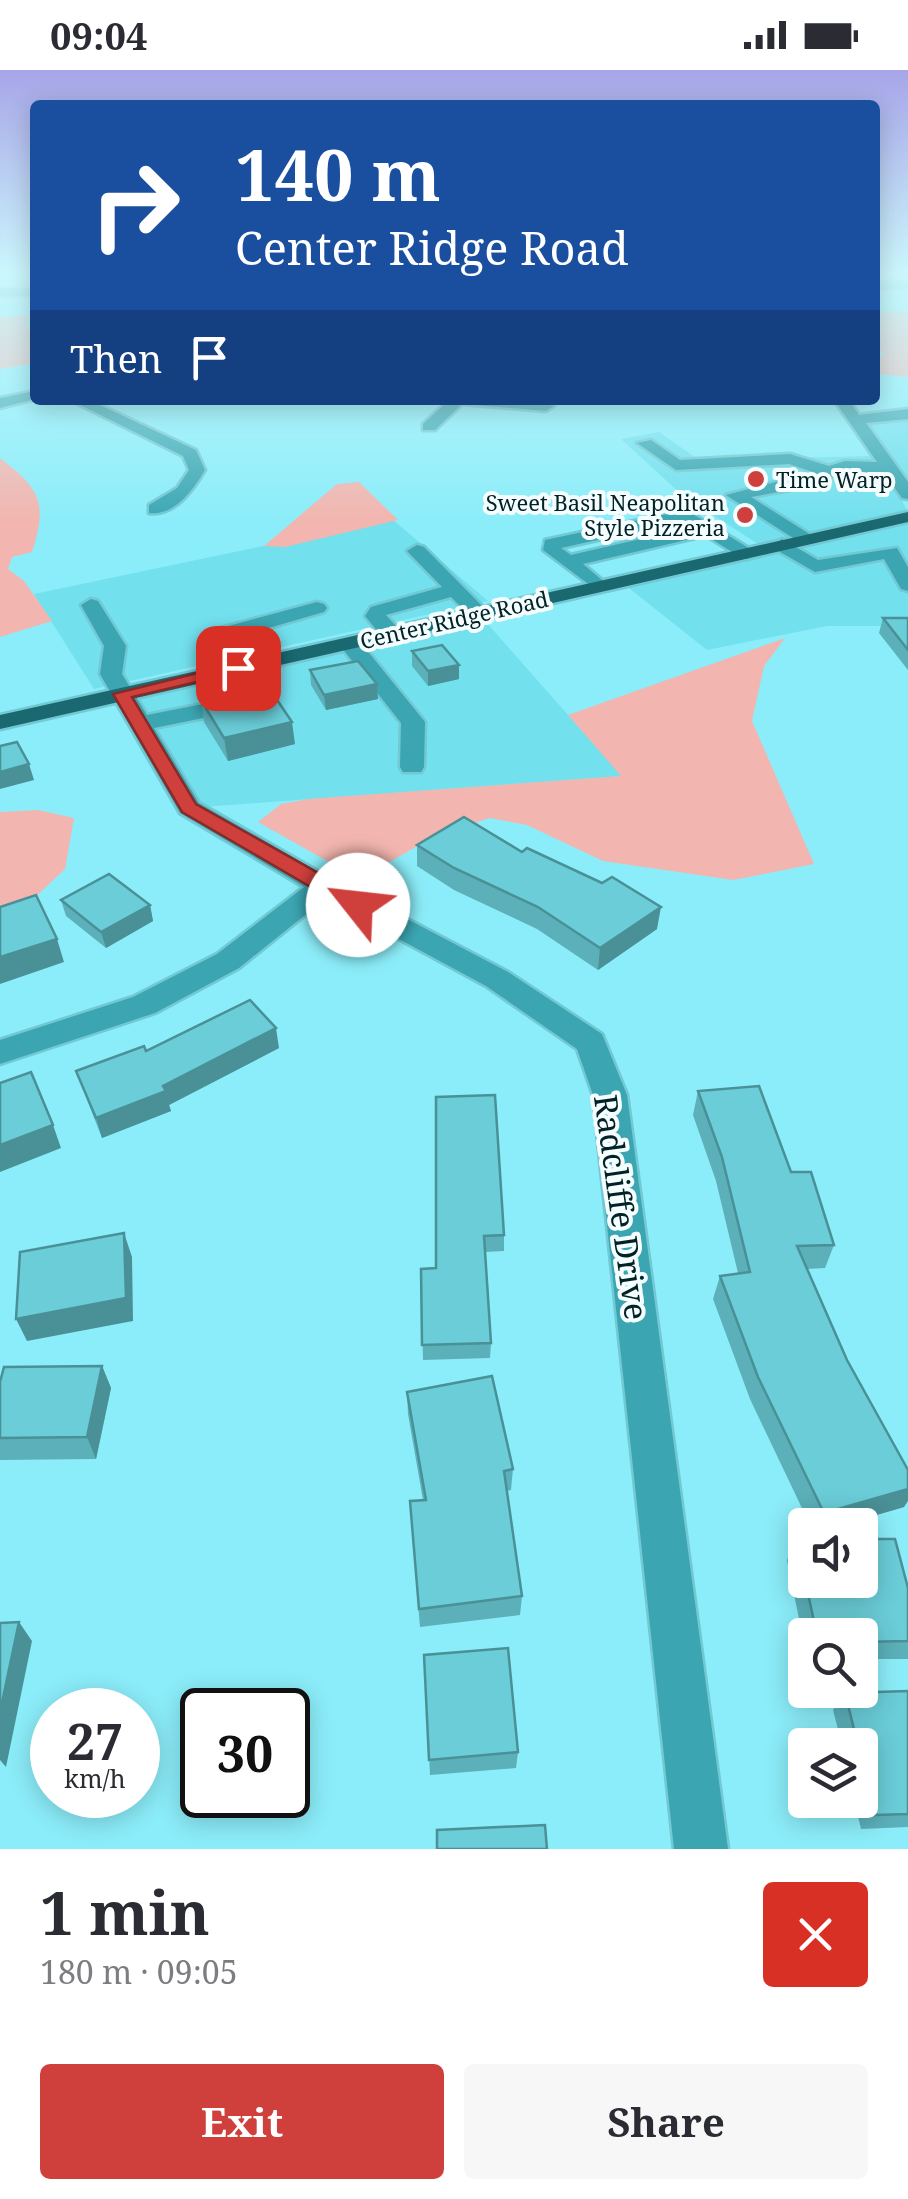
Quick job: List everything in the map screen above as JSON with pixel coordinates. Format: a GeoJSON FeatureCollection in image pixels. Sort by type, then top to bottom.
{"type":"FeatureCollection","features":[{"type":"Feature","properties":{"kind":"main road","name":"Center Ridge Road"},"geometry":{"type":"LineString","coordinates":[[0,722],[130,709],[246,666],[908,517]]}},
{"type":"Feature","properties":{"kind":"street"},"geometry":{"type":"LineString","coordinates":[[0,403],[30,397]]}},
{"type":"Feature","properties":{"kind":"street"},"geometry":{"type":"LineString","coordinates":[[88,405],[190,453],[197,470],[183,492],[155,509]]}},
{"type":"Feature","properties":{"kind":"street"},"geometry":{"type":"LineString","coordinates":[[429,427],[455,405]]}},
{"type":"Feature","properties":{"kind":"street"},"geometry":{"type":"LineString","coordinates":[[532,405],[546,406]]}},
{"type":"Feature","properties":{"kind":"street"},"geometry":{"type":"LineString","coordinates":[[845,405],[881,445],[908,494]]}},
{"type":"Feature","properties":{"kind":"street"},"geometry":{"type":"LineString","coordinates":[[855,420],[908,414]]}},
{"type":"Feature","properties":{"kind":"street"},"geometry":{"type":"LineString","coordinates":[[644,443],[676,465],[790,459],[827,471]]}},
{"type":"Feature","properties":{"kind":"street"},"geometry":{"type":"LineString","coordinates":[[804,540],[735,496],[795,484],[845,466],[897,472]]}},
{"type":"Feature","properties":{"kind":"street"},"geometry":{"type":"LineString","coordinates":[[599,586],[567,562],[711,529],[746,552]]}},
{"type":"Feature","properties":{"kind":"street"},"geometry":{"type":"LineString","coordinates":[[782,544],[815,566],[890,552],[908,585]]}},
{"type":"Feature","properties":{"kind":"street"},"geometry":{"type":"LineString","coordinates":[[418,551],[478,614]]}},
{"type":"Feature","properties":{"kind":"street"},"geometry":{"type":"LineString","coordinates":[[391,633],[375,616],[378,611],[456,590]]}},
{"type":"Feature","properties":{"kind":"street"},"geometry":{"type":"LineString","coordinates":[[91,605],[115,646],[111,674],[130,709],[235,704],[256,689],[246,666],[218,636],[317,608]]}},
{"type":"Feature","properties":{"kind":"street"},"geometry":{"type":"LineString","coordinates":[[349,642],[413,722],[412,768]]}},
{"type":"Feature","properties":{"kind":"street","name":"Radcliffe Drive"},"geometry":{"type":"LineString","coordinates":[[130,709],[189,808],[497,980],[591,1042],[610,1095],[701,1849]]}},
{"type":"Feature","properties":{"kind":"street"},"geometry":{"type":"LineString","coordinates":[[0,1052],[144,1005],[228,960],[323,886]]}},
{"type":"Feature","properties":{"kind":"shaded area"},"geometry":{"type":"Polygon","coordinates":[[[0,356],[30,356],[30,364],[0,369],[0,356]]]}},
{"type":"Feature","properties":{"kind":"shaded area"},"geometry":{"type":"Polygon","coordinates":[[[880,356],[908,356],[908,377],[880,374],[880,356]]]}},
{"type":"Feature","properties":{"kind":"shaded area"},"geometry":{"type":"Polygon","coordinates":[[[908,408],[908,480],[859,416],[908,408]]]}},
{"type":"Feature","properties":{"kind":"shaded area"},"geometry":{"type":"Polygon","coordinates":[[[659,432],[699,460],[870,456],[888,474],[908,512],[758,544],[681,494],[621,439],[659,432]]]}},
{"type":"Feature","properties":{"kind":"shaded area"},"geometry":{"type":"Polygon","coordinates":[[[0,458],[32,488],[39,508],[32,552],[12,557],[8,569],[24,581],[52,621],[0,637],[0,458]]]}},
{"type":"Feature","properties":{"kind":"shaded area"},"geometry":{"type":"Polygon","coordinates":[[[359,482],[398,520],[285,547],[264,546],[337,484],[359,482]]]}},
{"type":"Feature","properties":{"kind":"shaded area"},"geometry":{"type":"Polygon","coordinates":[[[908,517],[908,626],[827,626],[707,650],[620,581],[908,517]]]}},
{"type":"Feature","properties":{"kind":"shaded area"},"geometry":{"type":"Polygon","coordinates":[[[392,519],[488,601],[94,689],[34,594],[392,519]]]}},
{"type":"Feature","properties":{"kind":"shaded area"},"geometry":{"type":"Polygon","coordinates":[[[478,613],[622,776],[189,808],[121,694],[478,613]]]}},
{"type":"Feature","properties":{"kind":"shaded area"},"geometry":{"type":"Polygon","coordinates":[[[785,638],[764,666],[752,721],[814,864],[733,880],[603,861],[527,825],[490,818],[439,834],[359,879],[258,822],[281,804],[308,799],[621,776],[568,715],[785,638]]]}},
{"type":"Feature","properties":{"kind":"shaded area"},"geometry":{"type":"Polygon","coordinates":[[[38,810],[74,818],[65,869],[14,917],[0,919],[0,812],[38,810]]]}},
{"type":"Feature","properties":{"kind":"building"},"geometry":{"type":"Polygon","coordinates":[[[883,618],[908,618],[908,650],[883,618]]]}},
{"type":"Feature","properties":{"kind":"building"},"geometry":{"type":"Polygon","coordinates":[[[442,645],[459,665],[428,671],[412,651],[442,645]]]}},
{"type":"Feature","properties":{"kind":"building"},"geometry":{"type":"Polygon","coordinates":[[[358,661],[377,684],[324,695],[310,670],[358,661]]]}},
{"type":"Feature","properties":{"kind":"building"},"geometry":{"type":"Polygon","coordinates":[[[267,685],[292,722],[224,738],[201,700],[267,685]]]}},
{"type":"Feature","properties":{"kind":"building"},"geometry":{"type":"Polygon","coordinates":[[[17,742],[29,764],[0,772],[0,746],[17,742]]]}},
{"type":"Feature","properties":{"kind":"building"},"geometry":{"type":"Polygon","coordinates":[[[464,817],[522,852],[527,848],[602,883],[612,877],[661,907],[600,948],[538,907],[454,868],[417,845],[464,817]]]}},
{"type":"Feature","properties":{"kind":"building"},"geometry":{"type":"Polygon","coordinates":[[[109,874],[150,905],[101,932],[61,900],[109,874]]]}},
{"type":"Feature","properties":{"kind":"building"},"geometry":{"type":"Polygon","coordinates":[[[36,895],[57,939],[0,957],[0,907],[36,895]]]}},
{"type":"Feature","properties":{"kind":"building"},"geometry":{"type":"Polygon","coordinates":[[[250,1000],[276,1028],[163,1086],[166,1091],[96,1118],[76,1071],[144,1046],[146,1051],[250,1000]]]}},
{"type":"Feature","properties":{"kind":"building"},"geometry":{"type":"Polygon","coordinates":[[[31,1072],[53,1125],[0,1145],[0,1083],[31,1072]]]}},
{"type":"Feature","properties":{"kind":"building"},"geometry":{"type":"Polygon","coordinates":[[[759,1086],[791,1172],[811,1172],[834,1245],[797,1246],[847,1360],[908,1470],[908,1489],[842,1508],[822,1508],[758,1377],[720,1276],[750,1272],[722,1157],[698,1091],[759,1086]]]}},
{"type":"Feature","properties":{"kind":"building"},"geometry":{"type":"Polygon","coordinates":[[[495,1095],[504,1235],[484,1236],[491,1343],[422,1345],[421,1269],[436,1268],[436,1097],[495,1095]]]}},
{"type":"Feature","properties":{"kind":"building"},"geometry":{"type":"Polygon","coordinates":[[[124,1233],[126,1298],[16,1319],[20,1252],[124,1233]]]}},
{"type":"Feature","properties":{"kind":"building"},"geometry":{"type":"Polygon","coordinates":[[[102,1366],[87,1437],[0,1438],[0,1382],[4,1367],[102,1366]]]}},
{"type":"Feature","properties":{"kind":"building"},"geometry":{"type":"Polygon","coordinates":[[[492,1376],[513,1469],[504,1471],[522,1596],[419,1609],[410,1501],[426,1500],[407,1392],[492,1376]]]}},
{"type":"Feature","properties":{"kind":"building"},"geometry":{"type":"Polygon","coordinates":[[[878,1539],[895,1539],[908,1588],[908,1641],[878,1642],[878,1618],[813,1618],[809,1598],[878,1598],[878,1539]]]}},
{"type":"Feature","properties":{"kind":"building"},"geometry":{"type":"Polygon","coordinates":[[[19,1622],[0,1712],[0,1623],[19,1622]]]}},
{"type":"Feature","properties":{"kind":"building"},"geometry":{"type":"Polygon","coordinates":[[[508,1648],[518,1752],[429,1760],[424,1655],[508,1648]]]}},
{"type":"Feature","properties":{"kind":"building"},"geometry":{"type":"Polygon","coordinates":[[[908,1691],[908,1814],[878,1815],[878,1728],[854,1728],[849,1708],[878,1708],[878,1692],[908,1691]]]}},
{"type":"Feature","properties":{"kind":"building"},"geometry":{"type":"Polygon","coordinates":[[[545,1825],[547,1849],[437,1849],[437,1830],[545,1825]]]}},
{"type":"Feature","properties":{"kind":"place","name":"Time Warp"},"geometry":{"type":"Point","coordinates":[756,479]}},
{"type":"Feature","properties":{"kind":"place","name":"Sweet Basil Neapolitan Style Pizzeria"},"geometry":{"type":"Point","coordinates":[745,515]}},
{"type":"Feature","properties":{"kind":"route"},"geometry":{"type":"LineString","coordinates":[[238,668],[121,694],[189,808],[358,905]]}}]}
